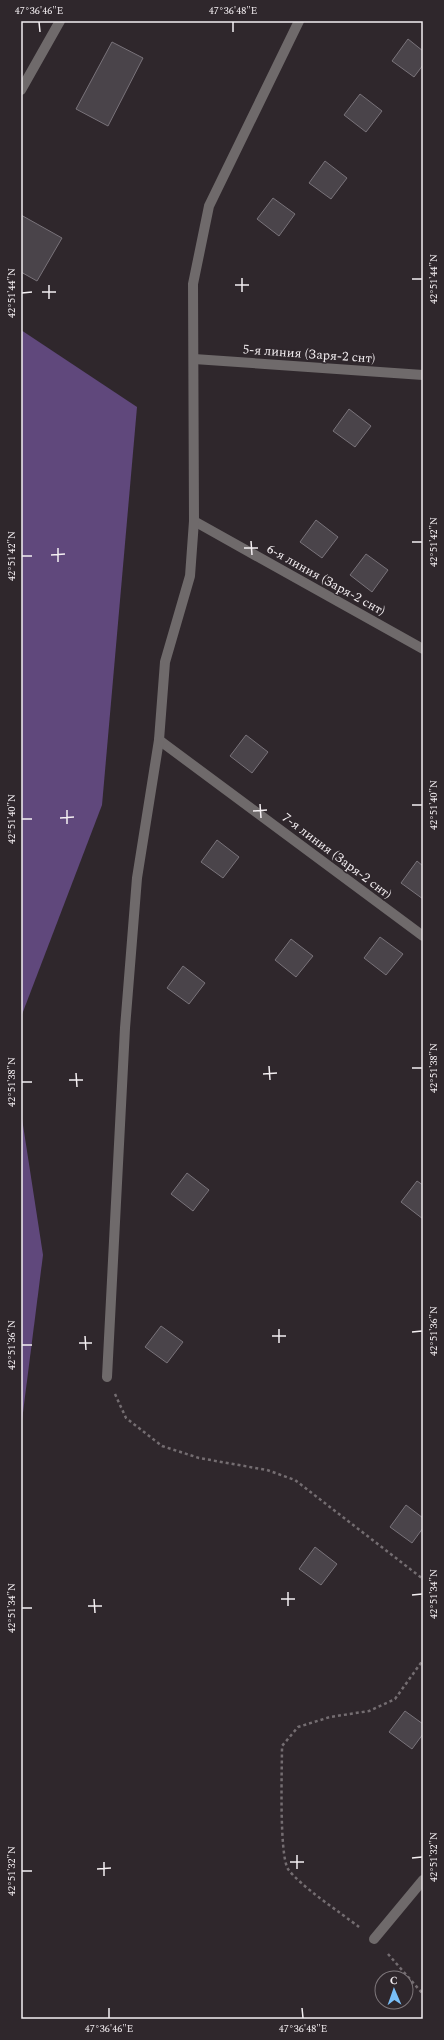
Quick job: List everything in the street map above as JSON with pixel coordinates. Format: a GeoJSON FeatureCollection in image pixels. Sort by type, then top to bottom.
{"type":"FeatureCollection","features":[{"type":"Feature","properties":{"kind":"street"},"geometry":{"type":"LineString","coordinates":[[21,90],[60,21]]}},
{"type":"Feature","properties":{"kind":"street"},"geometry":{"type":"LineString","coordinates":[[107,1377],[125,1028],[137,878],[159,740],[165,662],[190,576],[194,521],[193,284],[209,206],[299,21]]}},
{"type":"Feature","properties":{"kind":"street","name":"5-я линия (Заря-2 снт)"},"geometry":{"type":"LineString","coordinates":[[194,359],[423,375]]}},
{"type":"Feature","properties":{"kind":"street","name":"6-я линия (Заря-2 снт)"},"geometry":{"type":"LineString","coordinates":[[194,521],[423,649]]}},
{"type":"Feature","properties":{"kind":"street","name":"7-я линия (Заря-2 снт)"},"geometry":{"type":"LineString","coordinates":[[159,740],[423,936]]}},
{"type":"Feature","properties":{"kind":"street"},"geometry":{"type":"LineString","coordinates":[[374,1939],[423,1880]]}},
{"type":"Feature","properties":{"kind":"path"},"geometry":{"type":"LineString","coordinates":[[107,1377],[126,1418],[162,1446],[199,1458],[267,1470],[294,1480],[423,1579]]}},
{"type":"Feature","properties":{"kind":"path"},"geometry":{"type":"LineString","coordinates":[[423,1660],[395,1699],[369,1711],[330,1717],[298,1727],[282,1746],[282,1835],[288,1868],[303,1883],[374,1939],[423,1994]]}},
{"type":"Feature","properties":{"kind":"shaded area"},"geometry":{"type":"Polygon","coordinates":[[[21,330],[137,407],[102,805],[21,1017],[21,330]]]}},
{"type":"Feature","properties":{"kind":"shaded area"},"geometry":{"type":"Polygon","coordinates":[[[21,1112],[43,1255],[21,1428],[21,1112]]]}},
{"type":"Feature","properties":{"kind":"building"},"geometry":{"type":"Polygon","coordinates":[[[408,39],[423,51],[423,65],[414,77],[392,61],[408,39]]]}},
{"type":"Feature","properties":{"kind":"building"},"geometry":{"type":"Polygon","coordinates":[[[112,42],[143,58],[108,126],[76,109],[112,42]]]}},
{"type":"Feature","properties":{"kind":"building"},"geometry":{"type":"Polygon","coordinates":[[[360,94],[382,111],[366,132],[344,115],[360,94]]]}},
{"type":"Feature","properties":{"kind":"building"},"geometry":{"type":"Polygon","coordinates":[[[325,161],[347,178],[331,199],[309,183],[325,161]]]}},
{"type":"Feature","properties":{"kind":"building"},"geometry":{"type":"Polygon","coordinates":[[[273,198],[295,214],[279,236],[257,219],[273,198]]]}},
{"type":"Feature","properties":{"kind":"building"},"geometry":{"type":"Polygon","coordinates":[[[21,215],[62,238],[37,281],[21,272],[21,215]]]}},
{"type":"Feature","properties":{"kind":"building"},"geometry":{"type":"Polygon","coordinates":[[[349,409],[371,426],[355,447],[333,431],[349,409]]]}},
{"type":"Feature","properties":{"kind":"building"},"geometry":{"type":"Polygon","coordinates":[[[316,520],[338,537],[322,558],[300,542],[316,520]]]}},
{"type":"Feature","properties":{"kind":"building"},"geometry":{"type":"Polygon","coordinates":[[[366,554],[388,570],[372,592],[350,575],[366,554]]]}},
{"type":"Feature","properties":{"kind":"building"},"geometry":{"type":"Polygon","coordinates":[[[246,735],[268,752],[252,773],[230,756],[246,735]]]}},
{"type":"Feature","properties":{"kind":"building"},"geometry":{"type":"Polygon","coordinates":[[[217,840],[239,857],[223,878],[201,862],[217,840]]]}},
{"type":"Feature","properties":{"kind":"building"},"geometry":{"type":"Polygon","coordinates":[[[417,861],[423,866],[423,899],[401,883],[417,861]]]}},
{"type":"Feature","properties":{"kind":"building"},"geometry":{"type":"Polygon","coordinates":[[[380,937],[403,954],[386,975],[364,958],[380,937]]]}},
{"type":"Feature","properties":{"kind":"building"},"geometry":{"type":"Polygon","coordinates":[[[291,939],[313,956],[296,977],[275,960],[291,939]]]}},
{"type":"Feature","properties":{"kind":"building"},"geometry":{"type":"Polygon","coordinates":[[[183,966],[205,983],[189,1004],[167,988],[183,966]]]}},
{"type":"Feature","properties":{"kind":"building"},"geometry":{"type":"Polygon","coordinates":[[[187,1173],[209,1190],[193,1211],[171,1194],[187,1173]]]}},
{"type":"Feature","properties":{"kind":"building"},"geometry":{"type":"Polygon","coordinates":[[[417,1181],[423,1185],[423,1219],[401,1202],[417,1181]]]}},
{"type":"Feature","properties":{"kind":"building"},"geometry":{"type":"Polygon","coordinates":[[[161,1326],[183,1342],[167,1363],[145,1347],[161,1326]]]}},
{"type":"Feature","properties":{"kind":"building"},"geometry":{"type":"Polygon","coordinates":[[[406,1505],[423,1518],[423,1528],[412,1543],[390,1527],[406,1505]]]}},
{"type":"Feature","properties":{"kind":"building"},"geometry":{"type":"Polygon","coordinates":[[[315,1547],[337,1564],[321,1585],[299,1569],[315,1547]]]}},
{"type":"Feature","properties":{"kind":"building"},"geometry":{"type":"Polygon","coordinates":[[[405,1711],[423,1724],[423,1734],[412,1749],[389,1732],[405,1711]]]}}]}
